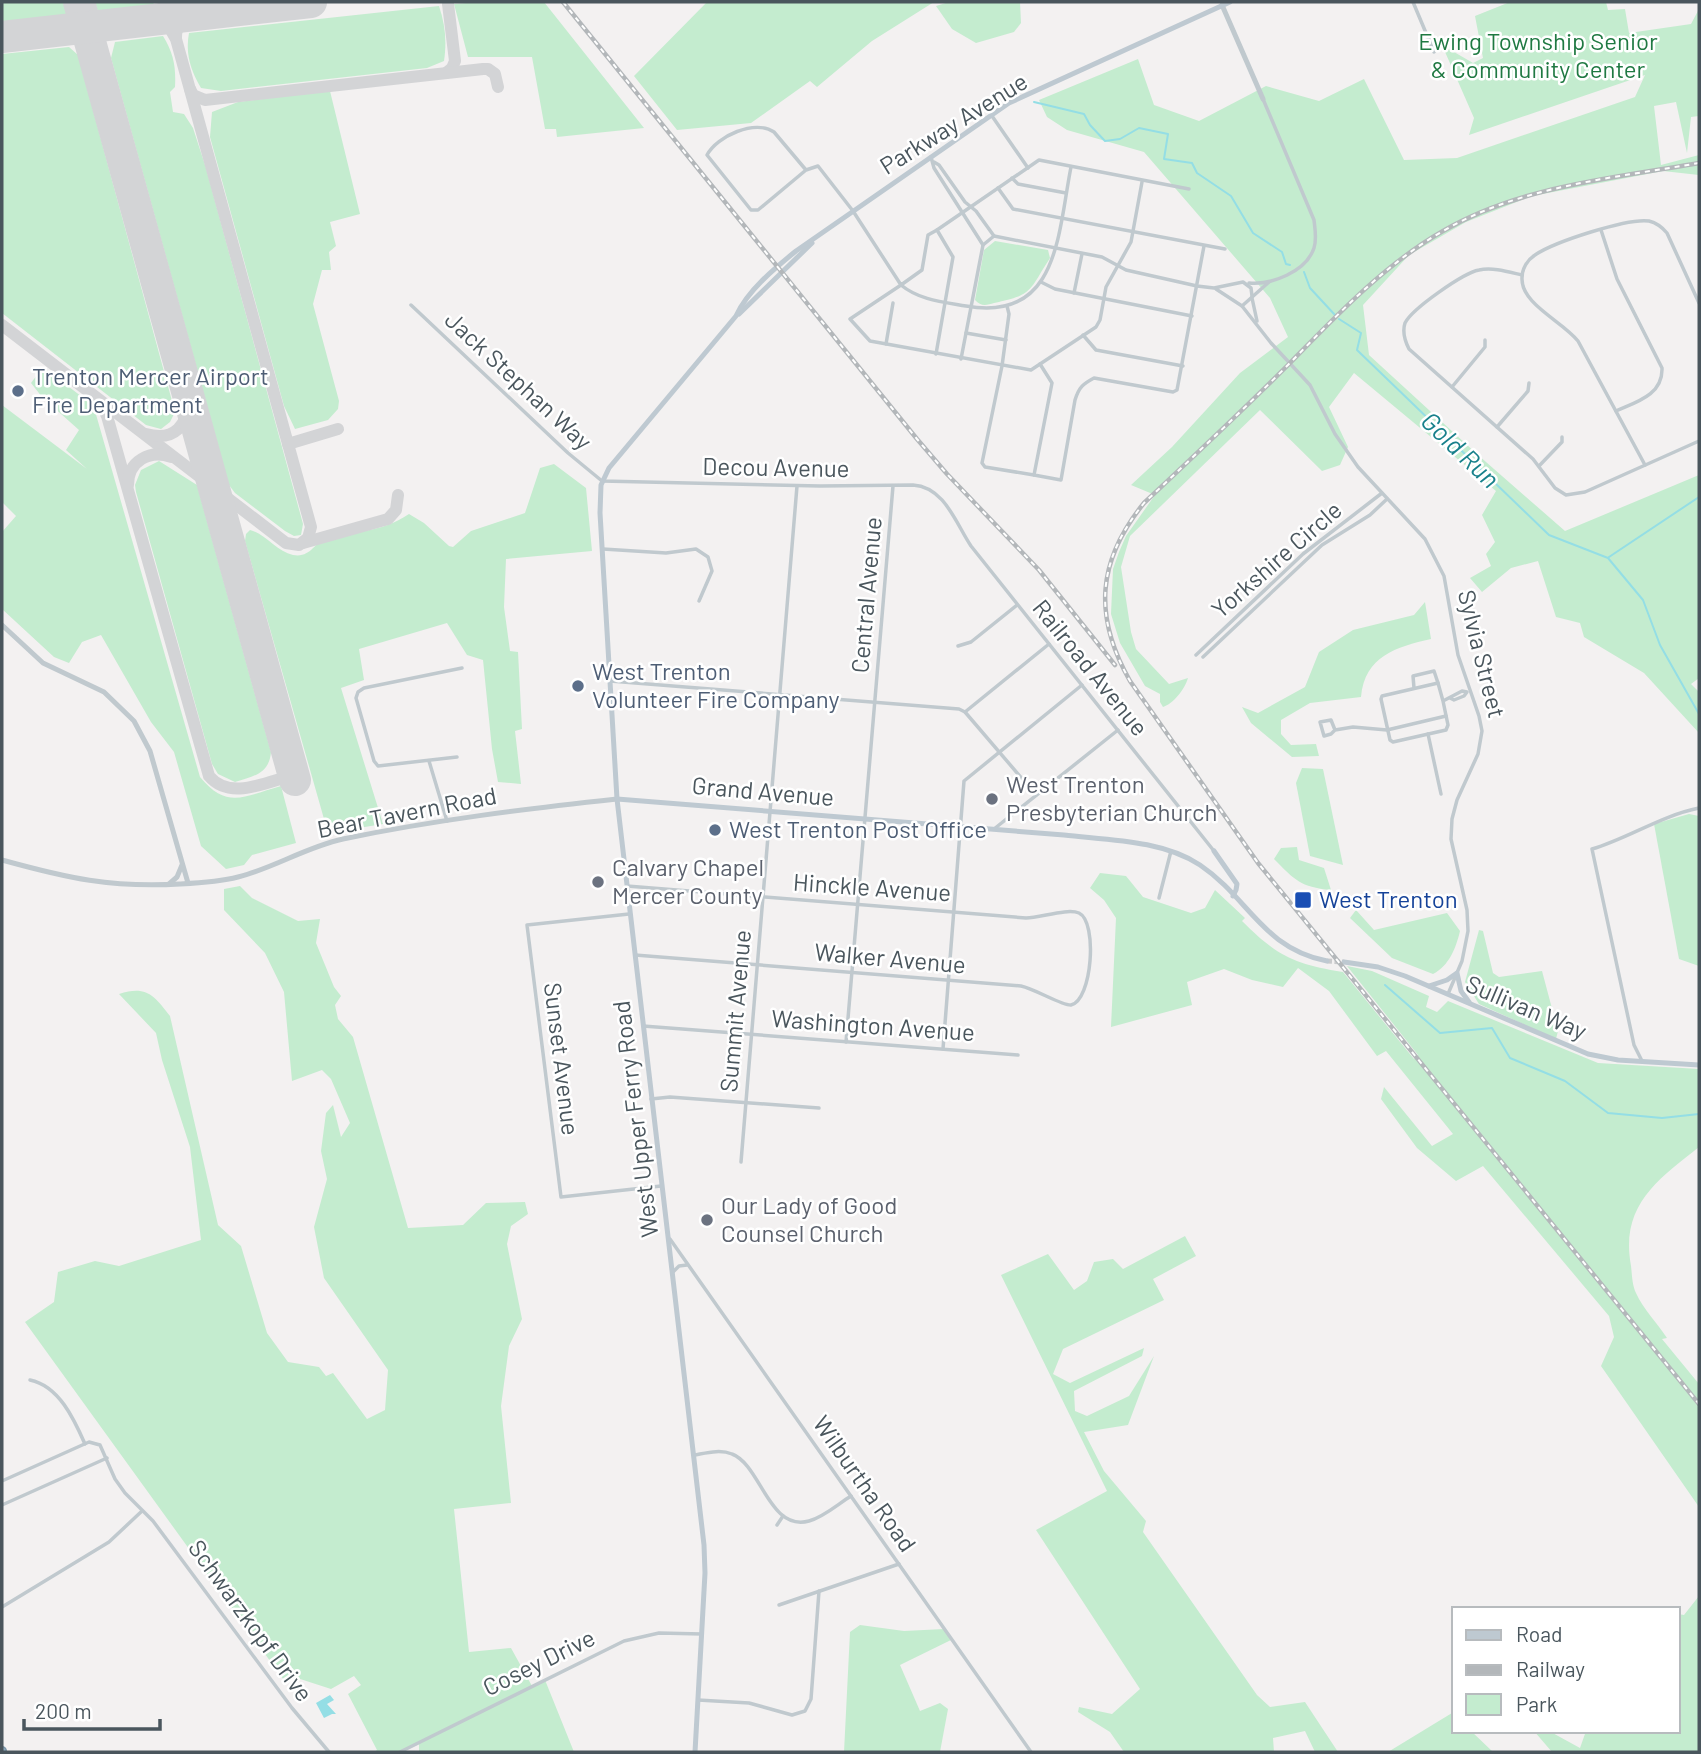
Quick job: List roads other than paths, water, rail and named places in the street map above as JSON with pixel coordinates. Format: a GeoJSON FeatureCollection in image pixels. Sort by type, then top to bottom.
{"type":"FeatureCollection","features":[{"type":"Feature","properties":{"kind":"main road","name":"Parkway Avenue"},"geometry":{"type":"LineString","coordinates":[[602,481],[737,316],[743,304],[772,272],[796,251],[932,160],[1009,103],[1230,2]]}},
{"type":"Feature","properties":{"kind":"main road","name":"West Upper Ferry Road"},"geometry":{"type":"LineString","coordinates":[[602,481],[601,549],[617,799],[705,1557],[695,1752]]}},
{"type":"Feature","properties":{"kind":"main road","name":"Grand Avenue"},"geometry":{"type":"LineString","coordinates":[[617,799],[1107,839],[1171,851],[1199,864],[1280,943],[1299,953],[1327,961]]}},
{"type":"Feature","properties":{"kind":"main road"},"geometry":{"type":"LineString","coordinates":[[1214,851],[1237,884],[1233,895]]}},
{"type":"Feature","properties":{"kind":"main road","name":"Sullivan Way"},"geometry":{"type":"LineString","coordinates":[[1344,962],[1390,970],[1581,1052],[1603,1058],[1699,1065]]}},
{"type":"Feature","properties":{"kind":"main road"},"geometry":{"type":"LineString","coordinates":[[1429,986],[1447,980],[1457,972],[1462,993],[1471,1004]]}},
{"type":"Feature","properties":{"kind":"street"},"geometry":{"type":"LineString","coordinates":[[1413,2],[1434,52]]}},
{"type":"Feature","properties":{"kind":"street"},"geometry":{"type":"LineString","coordinates":[[1214,288],[1242,306],[1269,282],[1301,267],[1314,248],[1316,237],[1314,220],[1222,4]]}},
{"type":"Feature","properties":{"kind":"street"},"geometry":{"type":"LineString","coordinates":[[992,116],[1028,168]]}},
{"type":"Feature","properties":{"kind":"street"},"geometry":{"type":"LineString","coordinates":[[806,170],[774,132],[767,128],[731,132],[712,147],[708,155],[751,210],[758,210],[806,170],[818,166],[853,211],[901,285],[912,294],[990,309],[1007,306],[1029,295],[1051,267],[1071,167]]}},
{"type":"Feature","properties":{"kind":"street"},"geometry":{"type":"LineString","coordinates":[[932,160],[939,165],[994,236],[1108,258],[1126,270],[1198,286],[1214,288],[1239,282],[1269,282]]}},
{"type":"Feature","properties":{"kind":"street"},"geometry":{"type":"LineString","coordinates":[[932,160],[934,168],[983,244]]}},
{"type":"Feature","properties":{"kind":"street"},"geometry":{"type":"LineString","coordinates":[[1142,182],[1131,242],[1106,288],[1100,320],[1096,327],[1031,370],[870,341],[850,319],[922,270],[928,235],[1039,160],[1189,189]]}},
{"type":"Feature","properties":{"kind":"street"},"geometry":{"type":"LineString","coordinates":[[1012,178],[1018,184],[1066,193]]}},
{"type":"Feature","properties":{"kind":"street"},"geometry":{"type":"LineString","coordinates":[[998,188],[1013,209],[1225,249]]}},
{"type":"Feature","properties":{"kind":"street"},"geometry":{"type":"LineString","coordinates":[[1645,465],[1577,341],[1566,328],[1527,297],[1522,275],[1528,261],[1537,253],[1601,230],[1643,221],[1659,225],[1667,233],[1699,303]]}},
{"type":"Feature","properties":{"kind":"street"},"geometry":{"type":"LineString","coordinates":[[936,354],[953,257],[937,230]]}},
{"type":"Feature","properties":{"kind":"street"},"geometry":{"type":"LineString","coordinates":[[1601,230],[1617,279],[1662,368],[1661,380],[1653,393],[1616,411]]}},
{"type":"Feature","properties":{"kind":"street"},"geometry":{"type":"LineString","coordinates":[[961,359],[983,244],[994,236]]}},
{"type":"Feature","properties":{"kind":"street"},"geometry":{"type":"LineString","coordinates":[[1007,306],[1009,314],[1002,366],[982,463],[985,467],[1061,480],[1075,400],[1083,383],[1094,378],[1173,392],[1180,386],[1204,246]]}},
{"type":"Feature","properties":{"kind":"street"},"geometry":{"type":"LineString","coordinates":[[1074,293],[1082,253]]}},
{"type":"Feature","properties":{"kind":"street"},"geometry":{"type":"LineString","coordinates":[[1522,275],[1480,270],[1468,274],[1410,316],[1404,330],[1409,349],[1539,466],[1562,494],[1574,495],[1699,441]]}},
{"type":"Feature","properties":{"kind":"street"},"geometry":{"type":"LineString","coordinates":[[1041,282],[1055,289],[1192,316]]}},
{"type":"Feature","properties":{"kind":"street"},"geometry":{"type":"LineString","coordinates":[[1246,283],[1251,288],[1257,323]]}},
{"type":"Feature","properties":{"kind":"street"},"geometry":{"type":"LineString","coordinates":[[1229,297],[1232,285]]}},
{"type":"Feature","properties":{"kind":"street"},"geometry":{"type":"LineString","coordinates":[[1253,304],[1257,292]]}},
{"type":"Feature","properties":{"kind":"street"},"geometry":{"type":"LineString","coordinates":[[886,344],[893,303]]}},
{"type":"Feature","properties":{"kind":"street","name":"Jack Stephan Way"},"geometry":{"type":"LineString","coordinates":[[411,305],[568,453],[602,481]]}},
{"type":"Feature","properties":{"kind":"street","name":"Sylvia Street"},"geometry":{"type":"LineString","coordinates":[[1242,306],[1271,343],[1310,384],[1335,435],[1353,460],[1417,528],[1438,560],[1447,587],[1458,655],[1481,723],[1482,739],[1452,819],[1451,839],[1468,921],[1465,951],[1448,994]]}},
{"type":"Feature","properties":{"kind":"street"},"geometry":{"type":"LineString","coordinates":[[966,333],[1006,340]]}},
{"type":"Feature","properties":{"kind":"street"},"geometry":{"type":"LineString","coordinates":[[1083,335],[1096,350],[1183,366]]}},
{"type":"Feature","properties":{"kind":"street"},"geometry":{"type":"LineString","coordinates":[[1452,387],[1485,347],[1485,340]]}},
{"type":"Feature","properties":{"kind":"street"},"geometry":{"type":"LineString","coordinates":[[1034,475],[1052,383],[1040,364]]}},
{"type":"Feature","properties":{"kind":"street"},"geometry":{"type":"LineString","coordinates":[[1497,427],[1528,391],[1529,383]]}},
{"type":"Feature","properties":{"kind":"street"},"geometry":{"type":"LineString","coordinates":[[1539,466],[1562,442],[1562,437]]}},
{"type":"Feature","properties":{"kind":"street","name":"Decou Avenue"},"geometry":{"type":"LineString","coordinates":[[602,481],[924,487],[944,502]]}},
{"type":"Feature","properties":{"kind":"street","name":"Summit Avenue"},"geometry":{"type":"LineString","coordinates":[[741,1162],[797,486]]}},
{"type":"Feature","properties":{"kind":"street","name":"Central Avenue"},"geometry":{"type":"LineString","coordinates":[[846,1042],[893,486]]}},
{"type":"Feature","properties":{"kind":"street","name":"Yorkshire Circle"},"geometry":{"type":"LineString","coordinates":[[1196,655],[1303,555],[1382,493]]}},
{"type":"Feature","properties":{"kind":"street","name":"Yorkshire Circle"},"geometry":{"type":"LineString","coordinates":[[1203,657],[1322,545],[1370,515],[1388,499]]}},
{"type":"Feature","properties":{"kind":"street","name":"Railroad Avenue"},"geometry":{"type":"LineString","coordinates":[[944,502],[971,546],[1214,851]]}},
{"type":"Feature","properties":{"kind":"street"},"geometry":{"type":"LineString","coordinates":[[601,549],[666,553],[691,548],[700,551],[710,562],[712,571],[699,601]]}},
{"type":"Feature","properties":{"kind":"street"},"geometry":{"type":"LineString","coordinates":[[958,646],[971,642],[1017,605]]}},
{"type":"Feature","properties":{"kind":"street"},"geometry":{"type":"LineString","coordinates":[[2,625],[43,663],[104,692],[134,721],[150,751],[188,883]]}},
{"type":"Feature","properties":{"kind":"street"},"geometry":{"type":"LineString","coordinates":[[965,712],[1049,644]]}},
{"type":"Feature","properties":{"kind":"street"},"geometry":{"type":"LineString","coordinates":[[457,757],[379,766],[374,761],[356,695],[364,688],[462,668]]}},
{"type":"Feature","properties":{"kind":"street"},"geometry":{"type":"LineString","coordinates":[[1415,688],[1413,676],[1434,671],[1438,683],[1443,701],[1448,725],[1446,730],[1393,742],[1387,730],[1381,697],[1438,683]]}},
{"type":"Feature","properties":{"kind":"street"},"geometry":{"type":"LineString","coordinates":[[610,681],[959,709],[965,712],[1036,795]]}},
{"type":"Feature","properties":{"kind":"street"},"geometry":{"type":"LineString","coordinates":[[943,1049],[964,781],[1082,684]]}},
{"type":"Feature","properties":{"kind":"street"},"geometry":{"type":"LineString","coordinates":[[1443,701],[1464,696],[1468,691]]}},
{"type":"Feature","properties":{"kind":"street"},"geometry":{"type":"LineString","coordinates":[[1335,730],[1331,720],[1320,722],[1323,736],[1335,730],[1358,726],[1387,730],[1446,716]]}},
{"type":"Feature","properties":{"kind":"street"},"geometry":{"type":"LineString","coordinates":[[994,829],[1118,730]]}},
{"type":"Feature","properties":{"kind":"street"},"geometry":{"type":"LineString","coordinates":[[1428,734],[1441,794]]}},
{"type":"Feature","properties":{"kind":"street"},"geometry":{"type":"LineString","coordinates":[[429,761],[447,821]]}},
{"type":"Feature","properties":{"kind":"street","name":"Bear Tavern Road"},"geometry":{"type":"LineString","coordinates":[[2,860],[87,881],[129,885],[188,883],[241,876],[341,840],[447,821],[617,799]]}},
{"type":"Feature","properties":{"kind":"street"},"geometry":{"type":"LineString","coordinates":[[1642,1061],[1634,1045],[1592,849],[1612,843],[1671,815],[1699,808]]}},
{"type":"Feature","properties":{"kind":"street"},"geometry":{"type":"LineString","coordinates":[[1159,898],[1171,851]]}},
{"type":"Feature","properties":{"kind":"street"},"geometry":{"type":"LineString","coordinates":[[169,884],[179,874],[182,862]]}},
{"type":"Feature","properties":{"kind":"street","name":"Hinckle Avenue"},"geometry":{"type":"LineString","coordinates":[[626,886],[1030,918],[1078,913],[1088,922],[1090,944]]}},
{"type":"Feature","properties":{"kind":"street","name":"Sunset Avenue"},"geometry":{"type":"LineString","coordinates":[[629,914],[527,925],[561,1196],[661,1186]]}},
{"type":"Feature","properties":{"kind":"street","name":"Walker Avenue"},"geometry":{"type":"LineString","coordinates":[[635,955],[1021,986],[1039,990],[1061,1004],[1073,1004],[1080,999],[1085,988],[1090,944]]}},
{"type":"Feature","properties":{"kind":"street","name":"Washington Avenue"},"geometry":{"type":"LineString","coordinates":[[642,1026],[1018,1055]]}},
{"type":"Feature","properties":{"kind":"street"},"geometry":{"type":"LineString","coordinates":[[651,1099],[670,1097],[819,1108]]}},
{"type":"Feature","properties":{"kind":"street","name":"Wilburtha Road"},"geometry":{"type":"LineString","coordinates":[[667,1236],[1031,1752]]}},
{"type":"Feature","properties":{"kind":"street"},"geometry":{"type":"LineString","coordinates":[[671,1265],[683,1257]]}},
{"type":"Feature","properties":{"kind":"street"},"geometry":{"type":"LineString","coordinates":[[672,1274],[679,1266],[688,1265]]}},
{"type":"Feature","properties":{"kind":"street"},"geometry":{"type":"LineString","coordinates":[[30,1380],[37,1381],[66,1407],[85,1444]]}},
{"type":"Feature","properties":{"kind":"street"},"geometry":{"type":"LineString","coordinates":[[2,1481],[89,1442],[100,1445],[107,1458],[2,1505]]}},
{"type":"Feature","properties":{"kind":"street"},"geometry":{"type":"LineString","coordinates":[[694,1455],[723,1451],[740,1458],[783,1516],[798,1522],[810,1521],[851,1496]]}},
{"type":"Feature","properties":{"kind":"street","name":"Schwarzkopf Drive"},"geometry":{"type":"LineString","coordinates":[[107,1458],[115,1479],[187,1564],[273,1684],[329,1752]]}},
{"type":"Feature","properties":{"kind":"street"},"geometry":{"type":"LineString","coordinates":[[2,1607],[110,1542],[142,1511]]}},
{"type":"Feature","properties":{"kind":"street"},"geometry":{"type":"LineString","coordinates":[[777,1525],[783,1516]]}},
{"type":"Feature","properties":{"kind":"street"},"geometry":{"type":"LineString","coordinates":[[779,1605],[899,1564]]}},
{"type":"Feature","properties":{"kind":"street"},"geometry":{"type":"LineString","coordinates":[[698,1700],[749,1703],[792,1715],[805,1711],[811,1699],[818,1591]]}},
{"type":"Feature","properties":{"kind":"street","name":"Cosey Drive"},"geometry":{"type":"LineString","coordinates":[[400,1752],[624,1641],[659,1633],[702,1634]]}},
{"type":"Feature","properties":{"kind":"water"},"geometry":{"type":"Polygon","coordinates":[[[330,1695],[334,1700],[327,1704],[336,1714],[324,1718],[316,1703],[330,1695]]]}},
{"type":"Feature","properties":{"kind":"waterway","name":"Gold Run"},"geometry":{"type":"LineString","coordinates":[[1034,102],[1084,114],[1105,141],[1120,139],[1139,128],[1168,134],[1164,159],[1192,163],[1197,173],[1231,196],[1253,233],[1282,252],[1286,264],[1290,265]]}},
{"type":"Feature","properties":{"kind":"waterway","name":"Gold Run"},"geometry":{"type":"LineString","coordinates":[[1304,272],[1310,288],[1335,315]]}},
{"type":"Feature","properties":{"kind":"waterway","name":"Gold Run"},"geometry":{"type":"LineString","coordinates":[[1339,319],[1361,333],[1357,350],[1549,535],[1608,558],[1643,600],[1660,645],[1699,714]]}},
{"type":"Feature","properties":{"kind":"waterway","name":"Gold Run"},"geometry":{"type":"LineString","coordinates":[[1609,557],[1699,497]]}},
{"type":"Feature","properties":{"kind":"waterway"},"geometry":{"type":"LineString","coordinates":[[1385,985],[1440,1033],[1492,1028],[1510,1058],[1565,1081],[1608,1113],[1662,1118],[1699,1114]]}},
{"type":"Feature","properties":{"kind":"tunnel"},"geometry":{"type":"LineString","coordinates":[[1327,961],[1344,962]]}},
{"type":"Feature","properties":{"kind":"railway"},"geometry":{"type":"LineString","coordinates":[[563,2],[917,439],[1039,570],[1115,665]]}},
{"type":"Feature","properties":{"kind":"railway"},"geometry":{"type":"LineString","coordinates":[[1699,163],[1601,179],[1535,194],[1473,216],[1443,231],[1401,259],[1343,309],[1144,503],[1117,546],[1109,568],[1106,589],[1110,634],[1130,681],[1258,863],[1699,1404]]}},
{"type":"Feature","properties":{"kind":"place","name":"Trenton Mercer Airport Fire Department"},"geometry":{"type":"Point","coordinates":[18,391]}},
{"type":"Feature","properties":{"kind":"place","name":"West Trenton Volunteer Fire Company"},"geometry":{"type":"Point","coordinates":[578,686]}},
{"type":"Feature","properties":{"kind":"place","name":"West Trenton Presbyterian Church"},"geometry":{"type":"Point","coordinates":[992,799]}},
{"type":"Feature","properties":{"kind":"place","name":"West Trenton Post Office"},"geometry":{"type":"Point","coordinates":[715,830]}},
{"type":"Feature","properties":{"kind":"place","name":"Calvary Chapel Mercer County"},"geometry":{"type":"Point","coordinates":[598,882]}},
{"type":"Feature","properties":{"kind":"place","name":"West Trenton"},"geometry":{"type":"Point","coordinates":[1303,900]}},
{"type":"Feature","properties":{"kind":"place","name":"Our Lady of Good Counsel Church"},"geometry":{"type":"Point","coordinates":[707,1220]}},
{"type":"Feature","properties":{"kind":"park label","name":"Ewing Township Senior & Community Center"},"geometry":{"type":"Point","coordinates":[1538,56]}}]}
